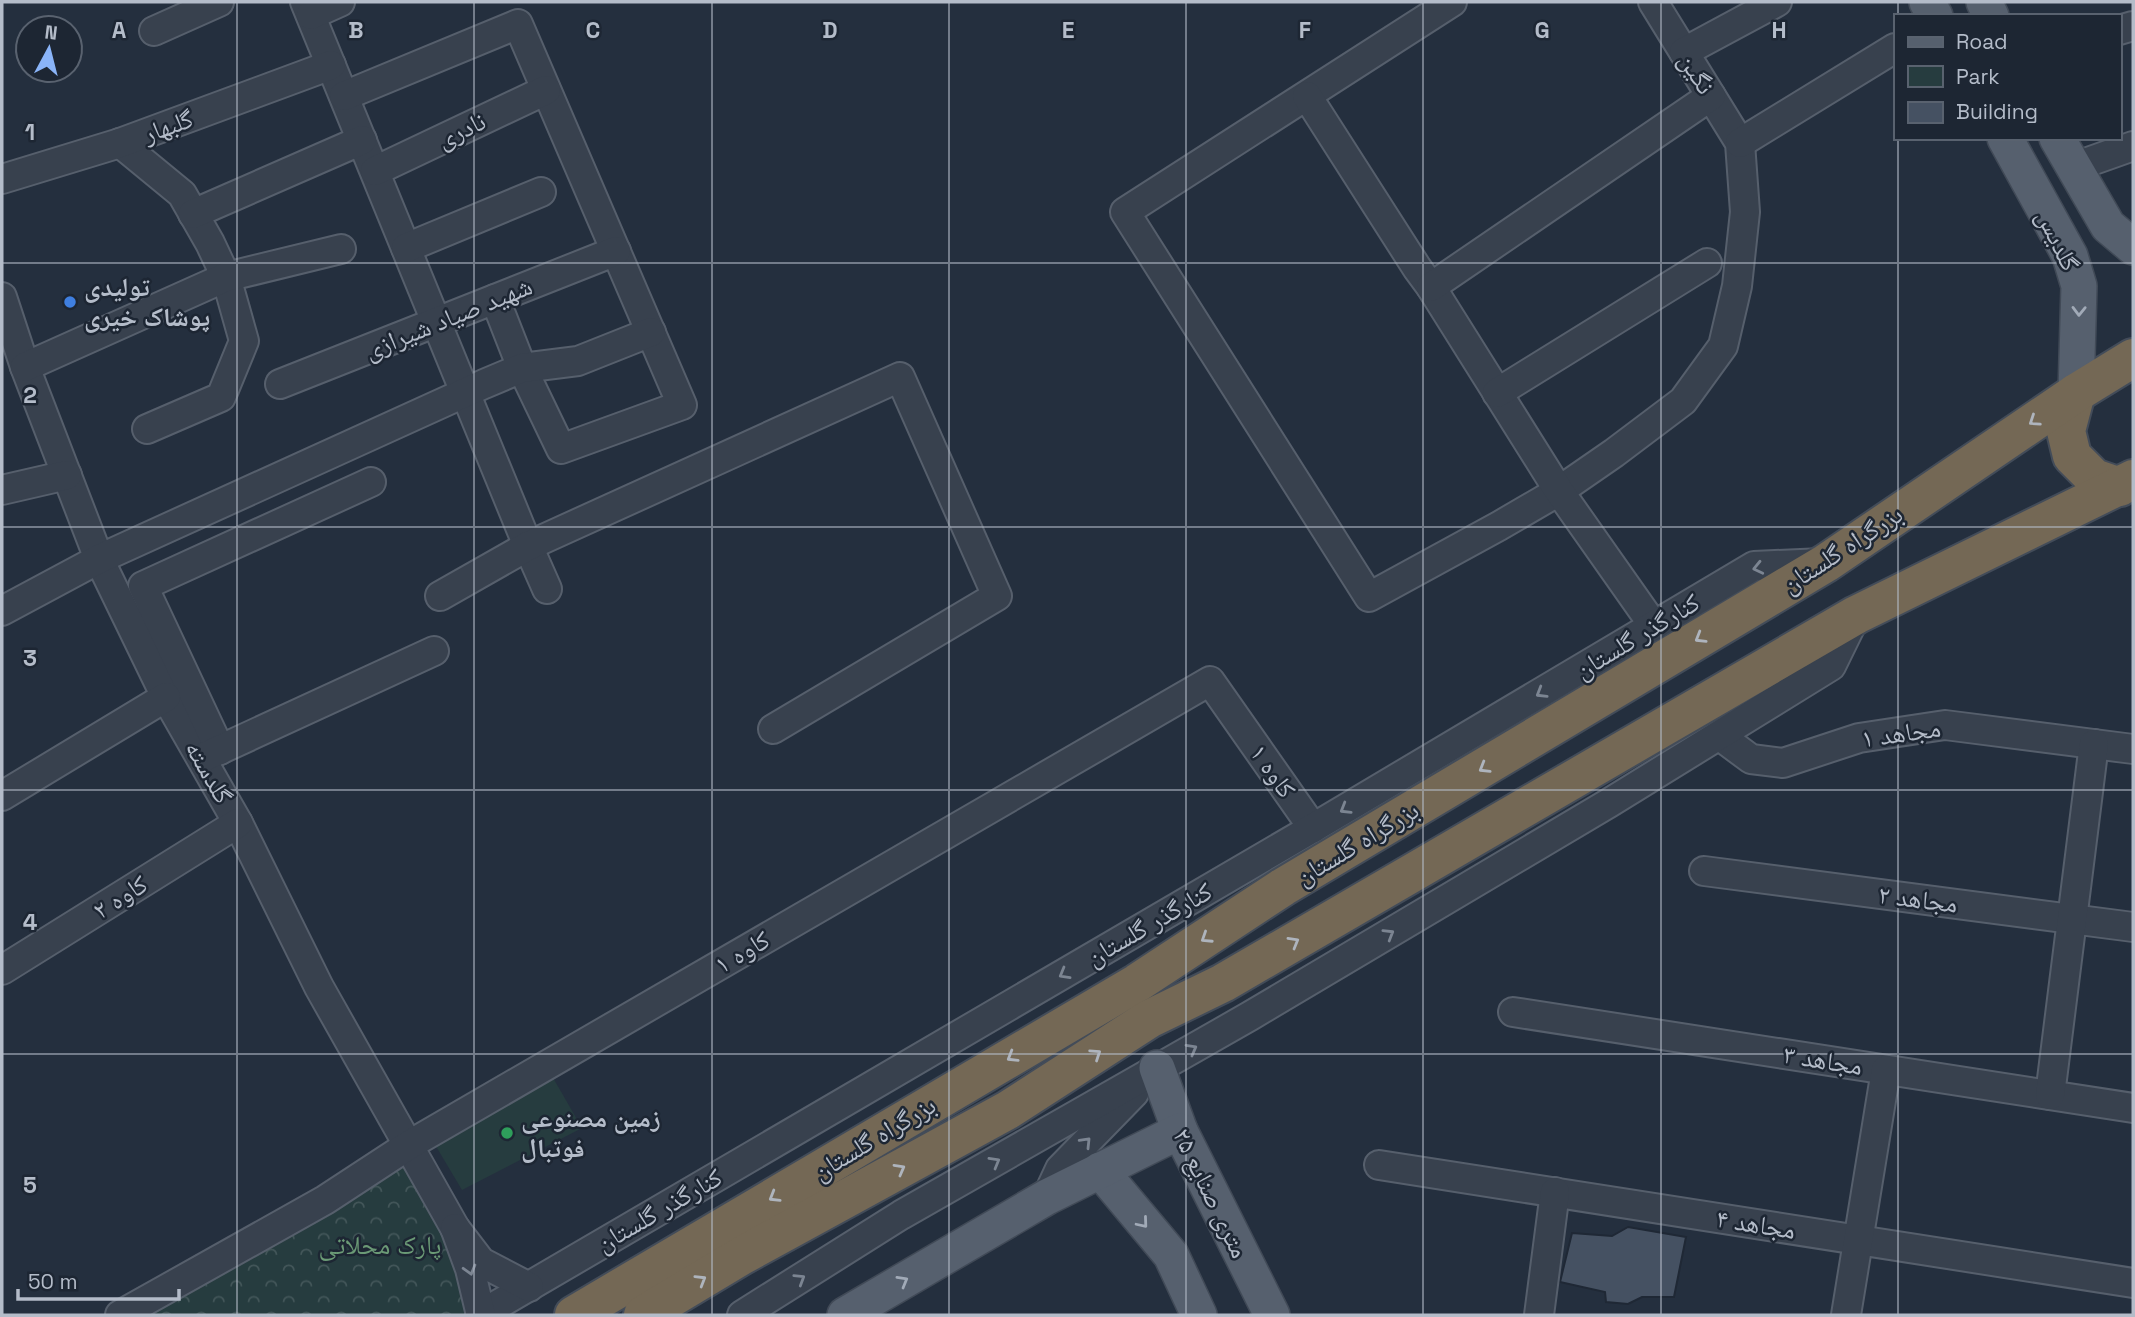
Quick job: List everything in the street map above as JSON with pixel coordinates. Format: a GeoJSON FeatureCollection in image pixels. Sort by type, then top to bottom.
{"type":"FeatureCollection","features":[{"type":"Feature","properties":{"kind":"highway","name":"بزرگراه گلستان"},"geometry":{"type":"LineString","coordinates":[[574,1315],[1137,983],[1283,887],[1324,842],[1373,834],[1826,563],[2076,393],[2133,358]]}},
{"type":"Feature","properties":{"kind":"highway"},"geometry":{"type":"LineString","coordinates":[[2076,393],[2066,431],[2072,456],[2094,478],[2129,485]]}},
{"type":"Feature","properties":{"kind":"highway","name":"بزرگراه گلستان"},"geometry":{"type":"LineString","coordinates":[[643,1315],[743,1255],[1008,1110],[1149,1019],[1223,983],[1856,615],[2129,485]]}},
{"type":"Feature","properties":{"kind":"highway"},"geometry":{"type":"LineString","coordinates":[[1373,834],[1371,852],[1377,865],[1384,872],[1406,877]]}},
{"type":"Feature","properties":{"kind":"highway"},"geometry":{"type":"LineString","coordinates":[[1324,842],[1360,872],[1365,884],[1363,902]]}},
{"type":"Feature","properties":{"kind":"main road","name":"گلدیس"},"geometry":{"type":"LineString","coordinates":[[2006,140],[2070,257],[2080,286],[2076,393]]}},
{"type":"Feature","properties":{"kind":"main road","name":"گلدیس"},"geometry":{"type":"LineString","coordinates":[[2065,153],[2108,226],[2133,247]]}},
{"type":"Feature","properties":{"kind":"main road","name":"۲۵ متری صنایع"},"geometry":{"type":"LineString","coordinates":[[1157,1068],[1180,1131],[1272,1315]]}},
{"type":"Feature","properties":{"kind":"main road"},"geometry":{"type":"LineString","coordinates":[[845,1315],[1047,1197],[1180,1131]]}},
{"type":"Feature","properties":{"kind":"main road"},"geometry":{"type":"LineString","coordinates":[[1100,1170],[1171,1255],[1199,1315]]}},
{"type":"Feature","properties":{"kind":"street"},"geometry":{"type":"LineString","coordinates":[[154,31],[219,2]]}},
{"type":"Feature","properties":{"kind":"street"},"geometry":{"type":"LineString","coordinates":[[340,2],[308,8],[547,589]]}},
{"type":"Feature","properties":{"kind":"street"},"geometry":{"type":"LineString","coordinates":[[1452,2],[1125,212],[1369,597],[1559,491],[1683,401],[1723,346],[1737,286],[1745,212],[1740,144],[1894,49]]}},
{"type":"Feature","properties":{"kind":"street","name":"نگین"},"geometry":{"type":"LineString","coordinates":[[1653,2],[1740,144]]}},
{"type":"Feature","properties":{"kind":"street"},"geometry":{"type":"LineString","coordinates":[[1684,52],[1777,2]]}},
{"type":"Feature","properties":{"kind":"street"},"geometry":{"type":"LineString","coordinates":[[344,96],[518,23],[682,405],[561,449],[522,368],[495,299]]}},
{"type":"Feature","properties":{"kind":"street","name":"گلبهار"},"geometry":{"type":"LineString","coordinates":[[2,178],[120,143],[331,65]]}},
{"type":"Feature","properties":{"kind":"street","name":"نادری"},"geometry":{"type":"LineString","coordinates":[[375,171],[546,90]]}},
{"type":"Feature","properties":{"kind":"street"},"geometry":{"type":"LineString","coordinates":[[1307,96],[1559,491],[1654,626]]}},
{"type":"Feature","properties":{"kind":"street"},"geometry":{"type":"LineString","coordinates":[[1431,287],[1711,96]]}},
{"type":"Feature","properties":{"kind":"street"},"geometry":{"type":"LineString","coordinates":[[193,214],[362,139]]}},
{"type":"Feature","properties":{"kind":"street"},"geometry":{"type":"LineString","coordinates":[[120,143],[182,194],[226,277],[244,341],[221,397],[147,429]]}},
{"type":"Feature","properties":{"kind":"street"},"geometry":{"type":"LineString","coordinates":[[2065,153],[2133,146]]}},
{"type":"Feature","properties":{"kind":"street"},"geometry":{"type":"LineString","coordinates":[[406,248],[541,192]]}},
{"type":"Feature","properties":{"kind":"street"},"geometry":{"type":"LineString","coordinates":[[25,367],[226,277],[341,249]]}},
{"type":"Feature","properties":{"kind":"street","name":"شهید صیاد شیرازی"},"geometry":{"type":"LineString","coordinates":[[280,384],[616,251]]}},
{"type":"Feature","properties":{"kind":"street"},"geometry":{"type":"LineString","coordinates":[[1497,393],[1707,263]]}},
{"type":"Feature","properties":{"kind":"street","name":"گلدسته"},"geometry":{"type":"LineString","coordinates":[[2,297],[25,367],[99,559],[166,697],[211,754],[238,823],[319,987],[456,1228]]}},
{"type":"Feature","properties":{"kind":"street"},"geometry":{"type":"LineString","coordinates":[[2,611],[99,559],[465,392],[522,368],[578,360],[651,332]]}},
{"type":"Feature","properties":{"kind":"street"},"geometry":{"type":"LineString","coordinates":[[440,596],[528,546],[901,377],[997,596],[773,729]]}},
{"type":"Feature","properties":{"kind":"street"},"geometry":{"type":"LineString","coordinates":[[2,490],[67,475]]}},
{"type":"Feature","properties":{"kind":"street"},"geometry":{"type":"LineString","coordinates":[[371,482],[144,586],[211,754],[434,651]]}},
{"type":"Feature","properties":{"kind":"street","name":"کنارگذر گلستان"},"geometry":{"type":"LineString","coordinates":[[480,1315],[1324,842],[1654,626],[1754,566],[1826,563]]}},
{"type":"Feature","properties":{"kind":"street"},"geometry":{"type":"LineString","coordinates":[[742,1315],[901,1215],[1286,995],[1597,811],[1832,666],[1856,615]]}},
{"type":"Feature","properties":{"kind":"street","name":"کاوه ۱"},"geometry":{"type":"LineString","coordinates":[[120,1315],[325,1200],[409,1145],[1210,681],[1324,842]]}},
{"type":"Feature","properties":{"kind":"street"},"geometry":{"type":"LineString","coordinates":[[2,796],[166,697]]}},
{"type":"Feature","properties":{"kind":"street","name":"۱ مجاهد"},"geometry":{"type":"LineString","coordinates":[[1720,736],[1751,759],[1783,763],[1860,737],[1945,725],[2133,749]]}},
{"type":"Feature","properties":{"kind":"street"},"geometry":{"type":"LineString","coordinates":[[2050,1095],[2094,744]]}},
{"type":"Feature","properties":{"kind":"street","name":"کاوه ۲"},"geometry":{"type":"LineString","coordinates":[[2,971],[238,823]]}},
{"type":"Feature","properties":{"kind":"street","name":"مجاهد ۲"},"geometry":{"type":"LineString","coordinates":[[1704,871],[2133,927]]}},
{"type":"Feature","properties":{"kind":"street","name":"مجاهد ۳"},"geometry":{"type":"LineString","coordinates":[[1513,1012],[2133,1108]]}},
{"type":"Feature","properties":{"kind":"street"},"geometry":{"type":"LineString","coordinates":[[1047,1197],[1060,1169],[1157,1068]]}},
{"type":"Feature","properties":{"kind":"street"},"geometry":{"type":"LineString","coordinates":[[1846,1315],[1886,1070]]}},
{"type":"Feature","properties":{"kind":"street","name":"مجاهد ۴"},"geometry":{"type":"LineString","coordinates":[[1380,1165],[2133,1283]]}},
{"type":"Feature","properties":{"kind":"street"},"geometry":{"type":"LineString","coordinates":[[1539,1315],[1555,1192]]}},
{"type":"Feature","properties":{"kind":"street"},"geometry":{"type":"LineString","coordinates":[[456,1228],[481,1262],[529,1287]]}},
{"type":"Feature","properties":{"kind":"street"},"geometry":{"type":"LineString","coordinates":[[456,1228],[470,1269],[480,1315]]}},
{"type":"Feature","properties":{"kind":"green space","name":"زمین مصنوعی فوتبال"},"geometry":{"type":"Polygon","coordinates":[[[552,1076],[582,1128],[462,1190],[431,1138],[552,1076]]]}},
{"type":"Feature","properties":{"kind":"green space","name":"پارک محلاتی"},"geometry":{"type":"Polygon","coordinates":[[[409,1145],[480,1315],[127,1315],[409,1145]]]}},
{"type":"Feature","properties":{"kind":"building"},"geometry":{"type":"Polygon","coordinates":[[[1628,1227],[1686,1237],[1674,1297],[1642,1297],[1628,1304],[1606,1302],[1605,1292],[1560,1282],[1572,1233],[1612,1236],[1628,1227]]]}},
{"type":"Feature","properties":{"kind":"place","name":"تولیدی پوشاک خیری"},"geometry":{"type":"Point","coordinates":[70,302]}},
{"type":"Feature","properties":{"kind":"place","name":"زمین مصنوعی فوتبال"},"geometry":{"type":"Point","coordinates":[507,1133]}}]}
